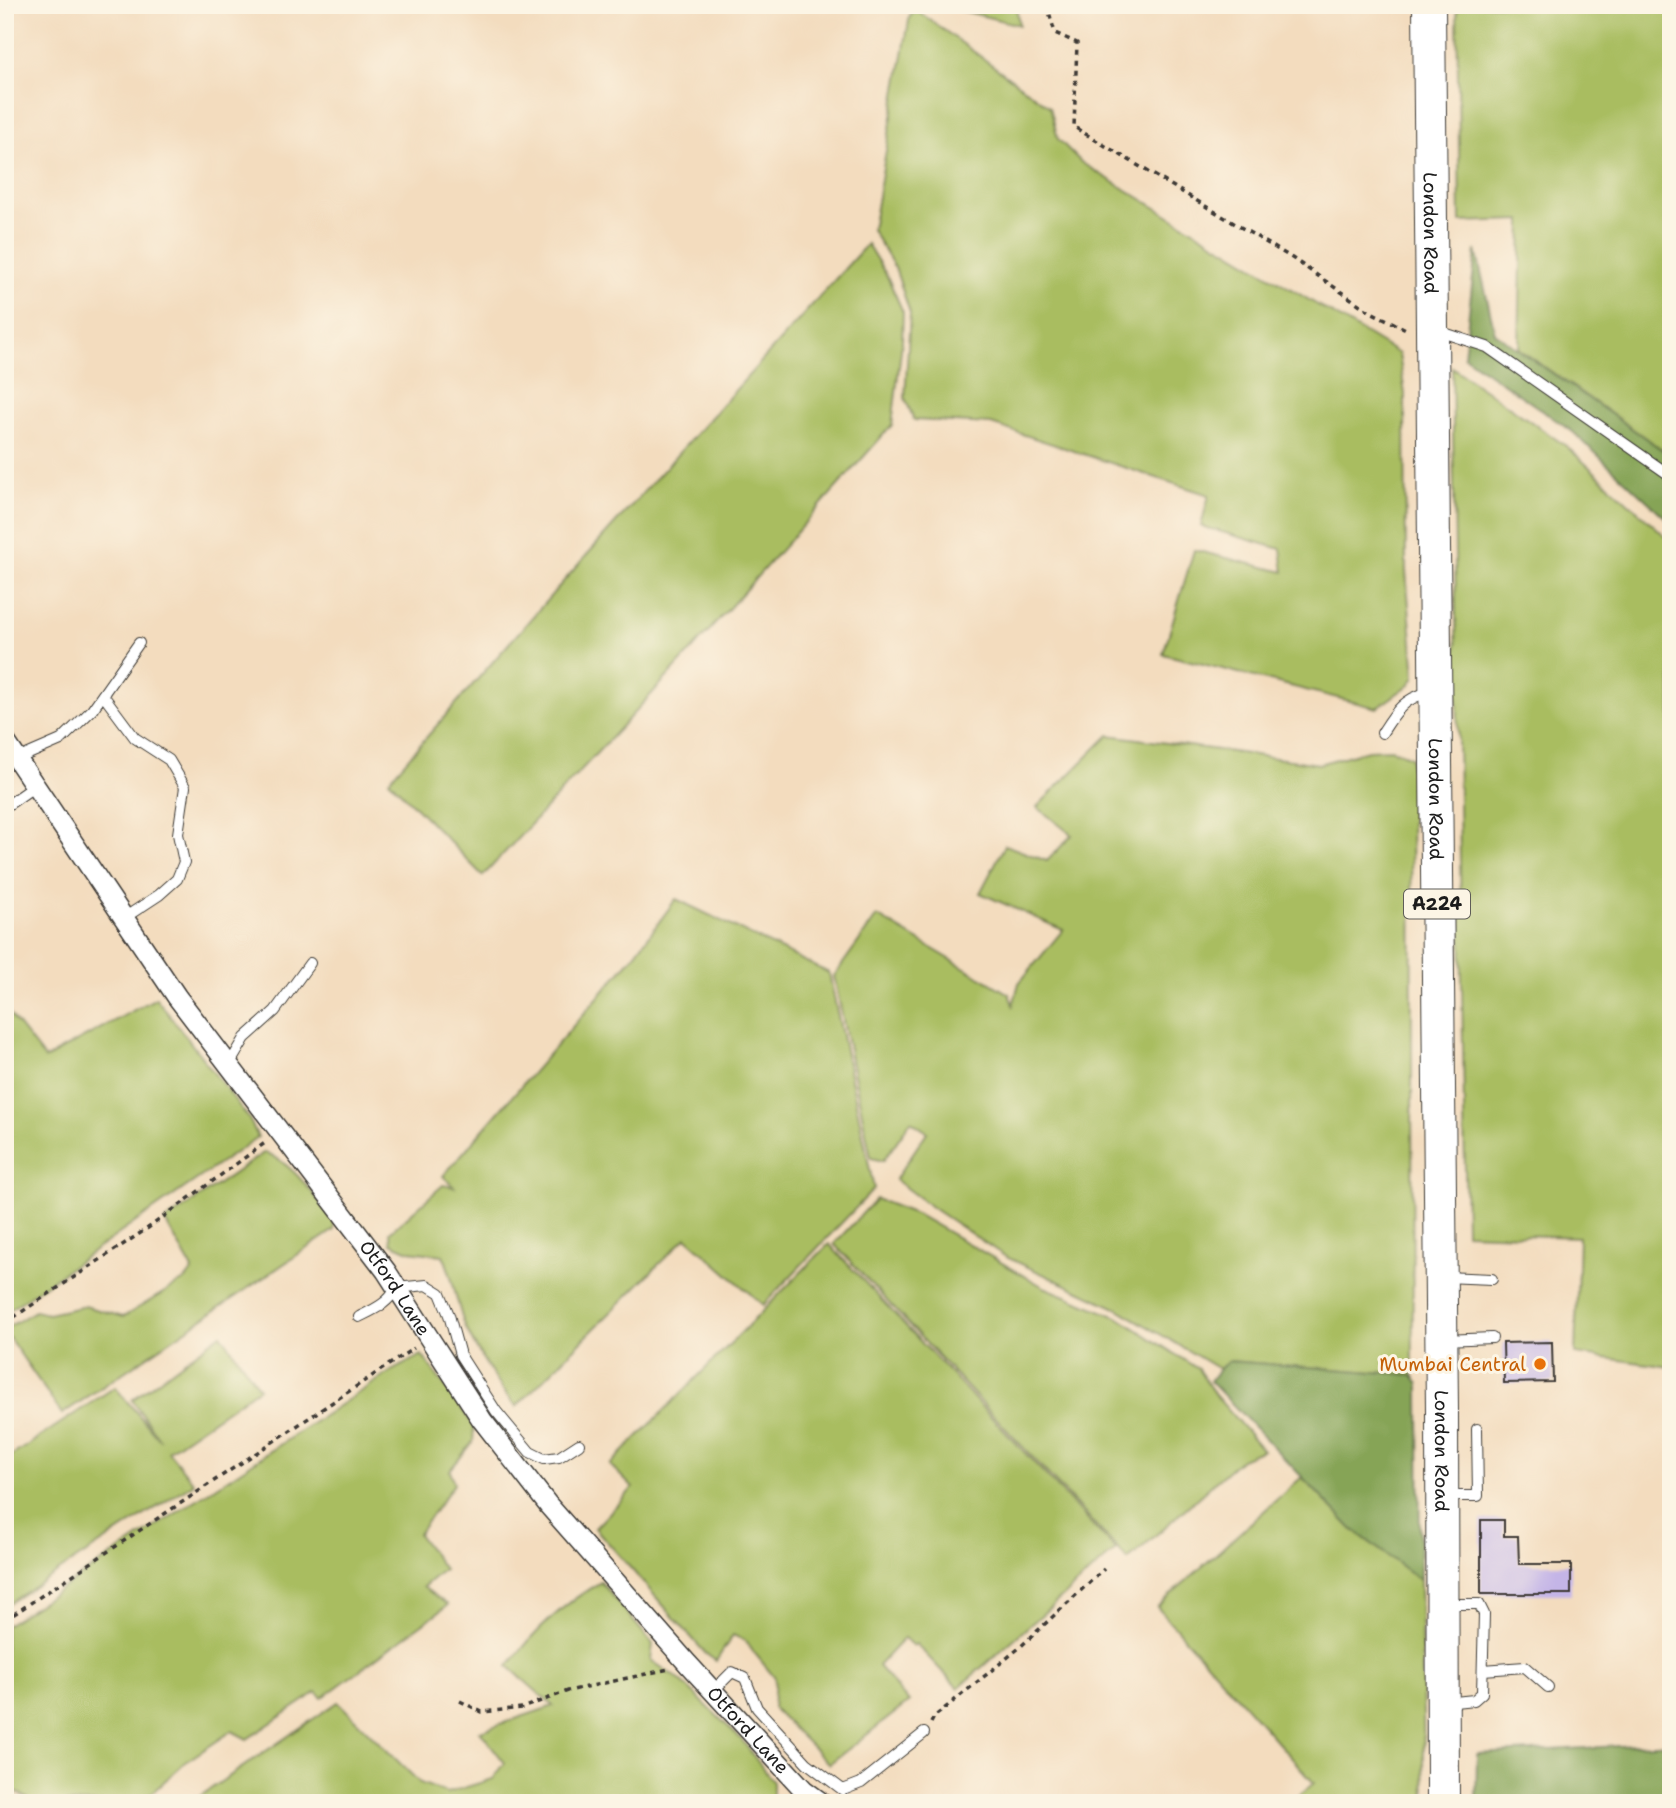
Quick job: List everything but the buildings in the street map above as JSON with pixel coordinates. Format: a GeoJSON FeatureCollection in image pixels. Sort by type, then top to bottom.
{"type":"FeatureCollection","features":[{"type":"Feature","properties":{"kind":"main road","name":"London Road"},"geometry":{"type":"LineString","coordinates":[[1429,5],[1443,1803]]}},
{"type":"Feature","properties":{"kind":"street","name":"Otford Lane"},"geometry":{"type":"LineString","coordinates":[[5,741],[177,998],[397,1288],[482,1420],[549,1506],[688,1664],[804,1790],[822,1803]]}},
{"type":"Feature","properties":{"kind":"street"},"geometry":{"type":"LineString","coordinates":[[789,1803],[804,1790]]}},
{"type":"Feature","properties":{"kind":"lane"},"geometry":{"type":"LineString","coordinates":[[1431,329],[1488,347],[1671,476]]}},
{"type":"Feature","properties":{"kind":"lane"},"geometry":{"type":"LineString","coordinates":[[18,759],[61,740],[92,710],[139,643]]}},
{"type":"Feature","properties":{"kind":"lane"},"geometry":{"type":"LineString","coordinates":[[1382,733],[1397,709],[1413,696],[1435,691]]}},
{"type":"Feature","properties":{"kind":"lane"},"geometry":{"type":"LineString","coordinates":[[103,695],[135,738],[169,760],[185,787],[178,834],[184,862],[177,879],[159,895],[124,918]]}},
{"type":"Feature","properties":{"kind":"lane"},"geometry":{"type":"LineString","coordinates":[[5,807],[35,786]]}},
{"type":"Feature","properties":{"kind":"lane"},"geometry":{"type":"LineString","coordinates":[[229,1065],[245,1038],[275,1011],[310,963]]}},
{"type":"Feature","properties":{"kind":"lane"},"geometry":{"type":"LineString","coordinates":[[1440,1277],[1492,1279]]}},
{"type":"Feature","properties":{"kind":"lane"},"geometry":{"type":"LineString","coordinates":[[359,1317],[381,1306],[392,1297],[397,1288],[427,1285],[439,1293],[449,1315],[460,1355],[496,1411],[530,1452],[544,1458],[559,1457],[579,1444]]}},
{"type":"Feature","properties":{"kind":"lane"},"geometry":{"type":"LineString","coordinates":[[1441,1340],[1492,1338]]}},
{"type":"Feature","properties":{"kind":"lane"},"geometry":{"type":"LineString","coordinates":[[1442,1496],[1478,1496],[1477,1429]]}},
{"type":"Feature","properties":{"kind":"lane"},"geometry":{"type":"LineString","coordinates":[[1442,1604],[1479,1604],[1484,1614],[1482,1693],[1479,1698],[1443,1703]]}},
{"type":"Feature","properties":{"kind":"lane"},"geometry":{"type":"LineString","coordinates":[[1483,1670],[1525,1667],[1548,1687]]}},
{"type":"Feature","properties":{"kind":"lane"},"geometry":{"type":"LineString","coordinates":[[713,1691],[732,1672],[745,1678],[757,1708],[807,1763],[843,1790],[861,1783],[924,1733]]}},
{"type":"Feature","properties":{"kind":"path"},"geometry":{"type":"LineString","coordinates":[[1047,5],[1055,33],[1077,43],[1074,127],[1292,258],[1369,311],[1410,331],[1431,329]]}},
{"type":"Feature","properties":{"kind":"path"},"geometry":{"type":"LineString","coordinates":[[5,1323],[148,1228],[280,1132]]}},
{"type":"Feature","properties":{"kind":"path"},"geometry":{"type":"LineString","coordinates":[[5,1620],[430,1338]]}},
{"type":"Feature","properties":{"kind":"path"},"geometry":{"type":"LineString","coordinates":[[924,1733],[934,1717],[1018,1649],[1104,1569]]}},
{"type":"Feature","properties":{"kind":"path"},"geometry":{"type":"LineString","coordinates":[[460,1702],[482,1712],[522,1708],[568,1691],[688,1664]]}},
{"type":"Feature","properties":{"kind":"green space"},"geometry":{"type":"Polygon","coordinates":[[[939,5],[1016,5],[1019,25],[939,5]]]}},
{"type":"Feature","properties":{"kind":"green space"},"geometry":{"type":"Polygon","coordinates":[[[1457,5],[1671,5],[1671,456],[1519,349],[1522,220],[1460,222],[1457,5]]]}},
{"type":"Feature","properties":{"kind":"green space"},"geometry":{"type":"Polygon","coordinates":[[[919,12],[1050,107],[1058,139],[1082,163],[1399,354],[1405,394],[1406,571],[1415,677],[1409,685],[1377,708],[1163,654],[1194,550],[1284,572],[1281,549],[1201,526],[1209,495],[991,424],[914,420],[905,398],[910,313],[895,268],[872,230],[910,15],[919,12]]]}},
{"type":"Feature","properties":{"kind":"green space"},"geometry":{"type":"Polygon","coordinates":[[[867,244],[887,276],[903,312],[892,425],[683,660],[483,876],[389,780],[577,566],[867,244]]]}},
{"type":"Feature","properties":{"kind":"green space"},"geometry":{"type":"Polygon","coordinates":[[[1476,250],[1495,333],[1671,456],[1671,523],[1573,432],[1464,356],[1476,250]]]}},
{"type":"Feature","properties":{"kind":"green space"},"geometry":{"type":"Polygon","coordinates":[[[1452,367],[1566,446],[1671,541],[1671,1367],[1575,1354],[1579,1237],[1466,1233],[1452,367]]]}},
{"type":"Feature","properties":{"kind":"green space"},"geometry":{"type":"Polygon","coordinates":[[[1109,735],[1319,764],[1368,750],[1391,749],[1411,757],[1413,1375],[1229,1361],[1219,1369],[1116,1308],[1006,1257],[895,1180],[927,1132],[911,1121],[883,1161],[871,1158],[834,976],[877,916],[1009,994],[1013,1005],[1019,983],[1063,930],[980,893],[1005,845],[1047,861],[1072,835],[1037,807],[1109,735]]]}},
{"type":"Feature","properties":{"kind":"green space"},"geometry":{"type":"Polygon","coordinates":[[[676,899],[829,973],[874,1189],[763,1305],[686,1237],[516,1407],[489,1369],[466,1328],[443,1255],[409,1251],[391,1243],[390,1232],[443,1185],[454,1187],[443,1176],[633,957],[676,899]]]}},
{"type":"Feature","properties":{"kind":"green space"},"geometry":{"type":"Polygon","coordinates":[[[156,998],[248,1117],[258,1137],[5,1313],[5,1008],[45,1059],[156,998]]]}},
{"type":"Feature","properties":{"kind":"green space"},"geometry":{"type":"Polygon","coordinates":[[[265,1152],[285,1164],[303,1181],[334,1219],[334,1230],[62,1414],[5,1329],[35,1311],[48,1314],[85,1306],[123,1317],[186,1279],[193,1270],[165,1221],[265,1152]]]}},
{"type":"Feature","properties":{"kind":"green space"},"geometry":{"type":"Polygon","coordinates":[[[876,1199],[918,1215],[1044,1287],[1119,1318],[1198,1369],[1215,1395],[1263,1450],[1241,1459],[1128,1560],[834,1244],[876,1199]]]}},
{"type":"Feature","properties":{"kind":"green space"},"geometry":{"type":"Polygon","coordinates":[[[829,1244],[1116,1550],[958,1688],[916,1644],[913,1646],[904,1638],[878,1666],[909,1702],[829,1764],[773,1708],[775,1678],[744,1640],[733,1635],[716,1661],[706,1654],[595,1528],[633,1488],[610,1465],[829,1244]]]}},
{"type":"Feature","properties":{"kind":"green space"},"geometry":{"type":"Polygon","coordinates":[[[221,1334],[259,1388],[168,1451],[194,1483],[5,1606],[5,1460],[115,1387],[160,1440],[132,1400],[221,1334]]]}},
{"type":"Feature","properties":{"kind":"green space"},"geometry":{"type":"Polygon","coordinates":[[[422,1355],[474,1426],[473,1442],[450,1470],[454,1484],[418,1534],[444,1569],[423,1587],[448,1605],[322,1698],[317,1692],[247,1739],[232,1731],[184,1763],[141,1803],[36,1803],[5,1786],[5,1626],[393,1370],[422,1355]]]}},
{"type":"Feature","properties":{"kind":"green space"},"geometry":{"type":"Polygon","coordinates":[[[1229,1361],[1413,1375],[1419,1384],[1420,1580],[1352,1529],[1210,1381],[1229,1361]]]}},
{"type":"Feature","properties":{"kind":"green space"},"geometry":{"type":"Polygon","coordinates":[[[1302,1477],[1352,1529],[1420,1580],[1425,1803],[1289,1803],[1314,1783],[1157,1607],[1302,1477]]]}},
{"type":"Feature","properties":{"kind":"green space"},"geometry":{"type":"Polygon","coordinates":[[[601,1582],[653,1644],[651,1660],[681,1681],[741,1739],[773,1782],[773,1798],[759,1803],[190,1803],[338,1702],[420,1783],[447,1793],[493,1779],[505,1763],[480,1731],[553,1706],[508,1666],[550,1619],[601,1582]]]}},
{"type":"Feature","properties":{"kind":"green space"},"geometry":{"type":"Polygon","coordinates":[[[1671,1743],[1671,1803],[1476,1803],[1477,1754],[1671,1743]]]}},
{"type":"Feature","properties":{"kind":"place","name":"Mumbai Central"},"geometry":{"type":"Point","coordinates":[1540,1364]}}]}
